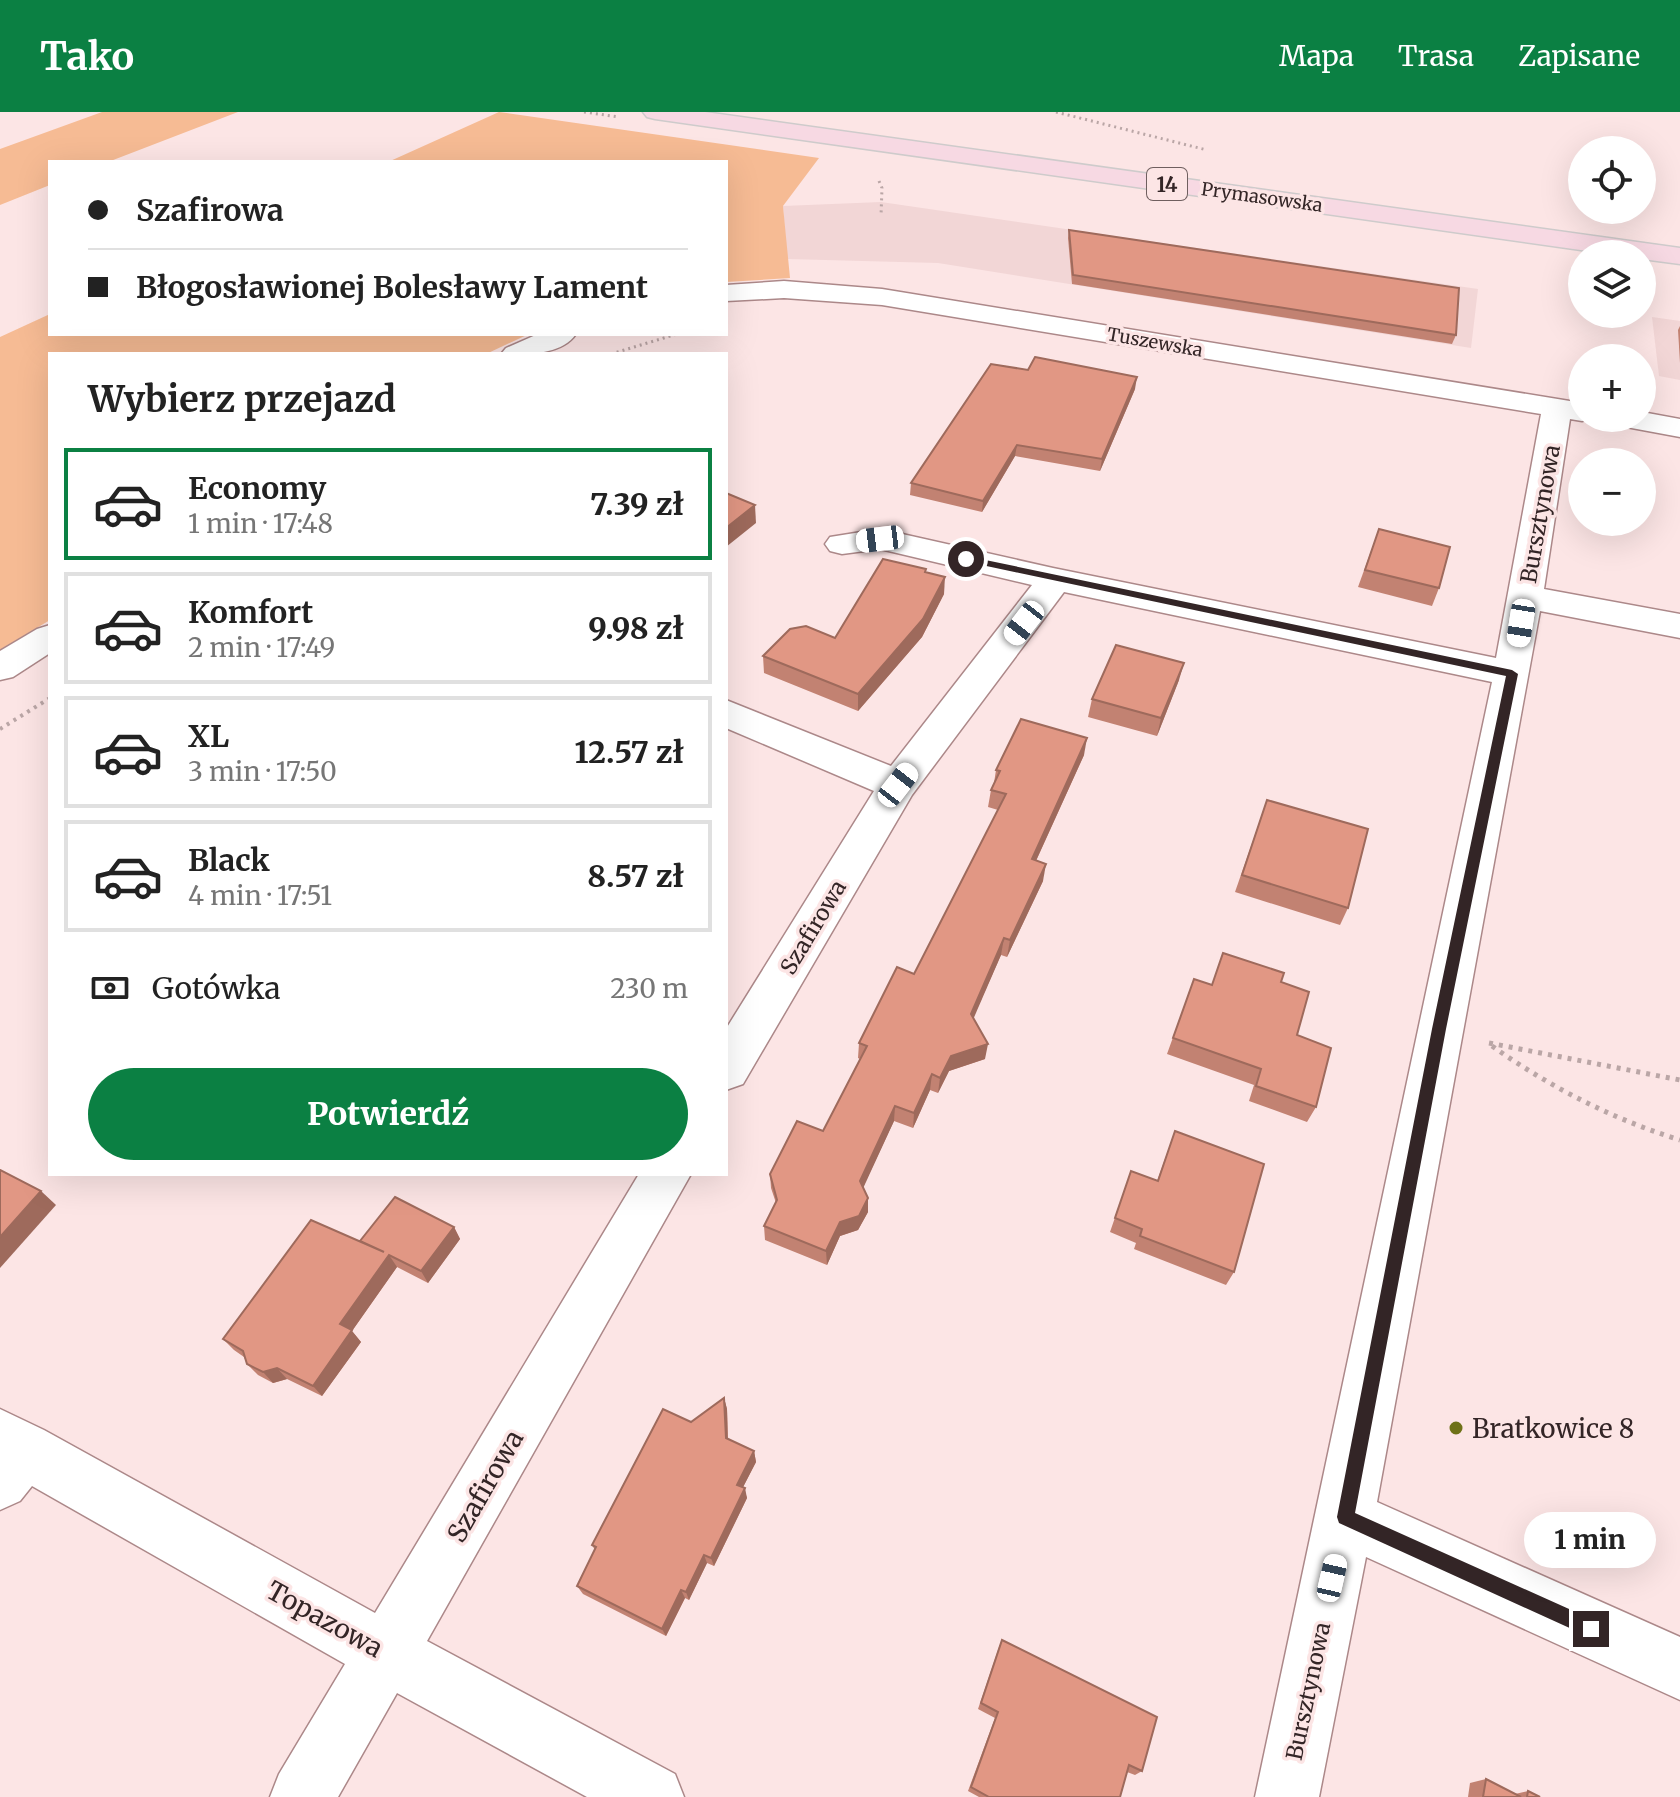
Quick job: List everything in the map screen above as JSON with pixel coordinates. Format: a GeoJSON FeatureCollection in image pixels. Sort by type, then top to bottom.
{"type":"FeatureCollection","features":[{"type":"Feature","properties":{"kind":"main road","name":"Prymasowska"},"geometry":{"type":"LineString","coordinates":[[655,112],[1680,256]]}},
{"type":"Feature","properties":{"kind":"street","name":"Tuszewska"},"geometry":{"type":"LineString","coordinates":[[728,293],[754,289],[882,297],[1568,410]]}},
{"type":"Feature","properties":{"kind":"street"},"geometry":{"type":"LineString","coordinates":[[521,352],[557,336]]}},
{"type":"Feature","properties":{"kind":"street"},"geometry":{"type":"LineString","coordinates":[[1656,424],[1680,428]]}},
{"type":"Feature","properties":{"kind":"street","name":"Bursztynowa"},"geometry":{"type":"LineString","coordinates":[[1287,1797],[1512,674],[1546,601],[1568,426]]}},
{"type":"Feature","properties":{"kind":"street"},"geometry":{"type":"LineString","coordinates":[[842,544],[880,539],[1053,579],[1512,674]]}},
{"type":"Feature","properties":{"kind":"street","name":"Szafirowa"},"geometry":{"type":"LineString","coordinates":[[728,1065],[898,785],[1042,600],[1053,579]]}},
{"type":"Feature","properties":{"kind":"street"},"geometry":{"type":"LineString","coordinates":[[1546,601],[1680,626]]}},
{"type":"Feature","properties":{"kind":"street"},"geometry":{"type":"LineString","coordinates":[[0,668],[48,638]]}},
{"type":"Feature","properties":{"kind":"street"},"geometry":{"type":"LineString","coordinates":[[728,714],[898,785]]}},
{"type":"Feature","properties":{"kind":"street","name":"Szafirowa"},"geometry":{"type":"LineString","coordinates":[[302,1797],[665,1176]]}},
{"type":"Feature","properties":{"kind":"street","name":"Topazowa"},"geometry":{"type":"LineString","coordinates":[[8,1456],[386,1653],[652,1797]]}},
{"type":"Feature","properties":{"kind":"street"},"geometry":{"type":"LineString","coordinates":[[1345,1517],[1680,1669]]}},
{"type":"Feature","properties":{"kind":"path"},"geometry":{"type":"LineString","coordinates":[[1056,112],[1219,153]]}},
{"type":"Feature","properties":{"kind":"path"},"geometry":{"type":"LineString","coordinates":[[618,352],[670,336]]}},
{"type":"Feature","properties":{"kind":"path"},"geometry":{"type":"LineString","coordinates":[[0,729],[48,699]]}},
{"type":"Feature","properties":{"kind":"path"},"geometry":{"type":"LineString","coordinates":[[1439,1029],[1488,1043],[1680,1080]]}},
{"type":"Feature","properties":{"kind":"path"},"geometry":{"type":"LineString","coordinates":[[1488,1043],[1537,1079],[1622,1118],[1680,1140]]}},
{"type":"Feature","properties":{"kind":"shaded area"},"geometry":{"type":"Polygon","coordinates":[[[102,112],[238,112],[113,160],[48,160],[48,186],[0,205],[0,149],[102,112]]]}},
{"type":"Feature","properties":{"kind":"shaded area"},"geometry":{"type":"Polygon","coordinates":[[[499,112],[819,158],[783,206],[790,278],[728,282],[728,160],[392,160],[499,112]]]}},
{"type":"Feature","properties":{"kind":"shaded area"},"geometry":{"type":"Polygon","coordinates":[[[881,202],[1478,289],[1471,348],[938,263],[787,259],[783,206],[881,202]]]}},
{"type":"Feature","properties":{"kind":"shaded area"},"geometry":{"type":"Polygon","coordinates":[[[48,315],[48,336],[525,336],[490,352],[48,352],[48,621],[0,650],[0,337],[48,315]]]}},
{"type":"Feature","properties":{"kind":"shaded area"},"geometry":{"type":"Polygon","coordinates":[[[1656,318],[1680,321],[1680,380],[1659,376],[1656,318]]]}},
{"type":"Feature","properties":{"kind":"building"},"geometry":{"type":"Polygon","coordinates":[[[1069,230],[1459,288],[1456,335],[1073,275],[1069,230]]]}},
{"type":"Feature","properties":{"kind":"building"},"geometry":{"type":"Polygon","coordinates":[[[1035,357],[1137,377],[1102,459],[1017,445],[983,501],[911,483],[991,364],[1028,370],[1035,357]]]}},
{"type":"Feature","properties":{"kind":"building"},"geometry":{"type":"Polygon","coordinates":[[[728,494],[755,505],[728,526],[728,494]]]}},
{"type":"Feature","properties":{"kind":"building"},"geometry":{"type":"Polygon","coordinates":[[[1379,529],[1450,547],[1439,588],[1365,570],[1379,529]]]}},
{"type":"Feature","properties":{"kind":"building"},"geometry":{"type":"Polygon","coordinates":[[[883,559],[945,577],[923,619],[858,694],[763,656],[790,629],[806,626],[835,638],[883,559]]]}},
{"type":"Feature","properties":{"kind":"building"},"geometry":{"type":"Polygon","coordinates":[[[1116,645],[1184,663],[1161,718],[1092,699],[1116,645]]]}},
{"type":"Feature","properties":{"kind":"building"},"geometry":{"type":"Polygon","coordinates":[[[1021,719],[1087,738],[1032,859],[1046,864],[1010,940],[1004,938],[971,1014],[988,1044],[951,1056],[940,1078],[932,1074],[914,1113],[895,1106],[860,1181],[868,1198],[859,1216],[840,1222],[826,1251],[764,1226],[777,1200],[770,1174],[797,1121],[823,1131],[867,1046],[859,1043],[897,967],[914,974],[1006,794],[991,790],[1000,771],[996,770],[1021,719]]]}},
{"type":"Feature","properties":{"kind":"building"},"geometry":{"type":"Polygon","coordinates":[[[1267,800],[1368,829],[1348,908],[1242,875],[1267,800]]]}},
{"type":"Feature","properties":{"kind":"building"},"geometry":{"type":"Polygon","coordinates":[[[1223,953],[1284,973],[1281,982],[1309,992],[1297,1035],[1331,1048],[1316,1107],[1256,1086],[1261,1069],[1173,1038],[1194,979],[1212,985],[1223,953]]]}},
{"type":"Feature","properties":{"kind":"building"},"geometry":{"type":"Polygon","coordinates":[[[1175,1131],[1264,1164],[1234,1272],[1140,1236],[1142,1229],[1115,1218],[1131,1171],[1158,1181],[1175,1131]]]}},
{"type":"Feature","properties":{"kind":"building"},"geometry":{"type":"Polygon","coordinates":[[[0,1170],[41,1191],[0,1237],[0,1170]]]}},
{"type":"Feature","properties":{"kind":"building"},"geometry":{"type":"Polygon","coordinates":[[[395,1197],[454,1227],[421,1271],[389,1255],[340,1324],[352,1330],[313,1386],[277,1368],[263,1372],[247,1364],[243,1351],[223,1339],[311,1220],[384,1252],[360,1241],[395,1197]]]}},
{"type":"Feature","properties":{"kind":"building"},"geometry":{"type":"Polygon","coordinates":[[[724,1398],[726,1438],[754,1451],[737,1485],[745,1488],[711,1558],[704,1555],[686,1592],[681,1590],[662,1629],[577,1586],[596,1547],[592,1545],[663,1409],[691,1422],[724,1398]]]}},
{"type":"Feature","properties":{"kind":"building"},"geometry":{"type":"Polygon","coordinates":[[[1002,1640],[1157,1717],[1142,1771],[1129,1765],[1120,1797],[989,1797],[971,1787],[998,1712],[981,1703],[1002,1640]]]}},
{"type":"Feature","properties":{"kind":"building"},"geometry":{"type":"Polygon","coordinates":[[[1486,1779],[1521,1797],[1483,1797],[1486,1779]]]}},
{"type":"Feature","properties":{"kind":"place","name":"Bratkowice 8"},"geometry":{"type":"Point","coordinates":[1456,1428]}},
{"type":"Feature","properties":{"kind":"route"},"geometry":{"type":"LineString","coordinates":[[966,559],[1512,674],[1439,1029],[1345,1517],[1591,1629]]}}]}
